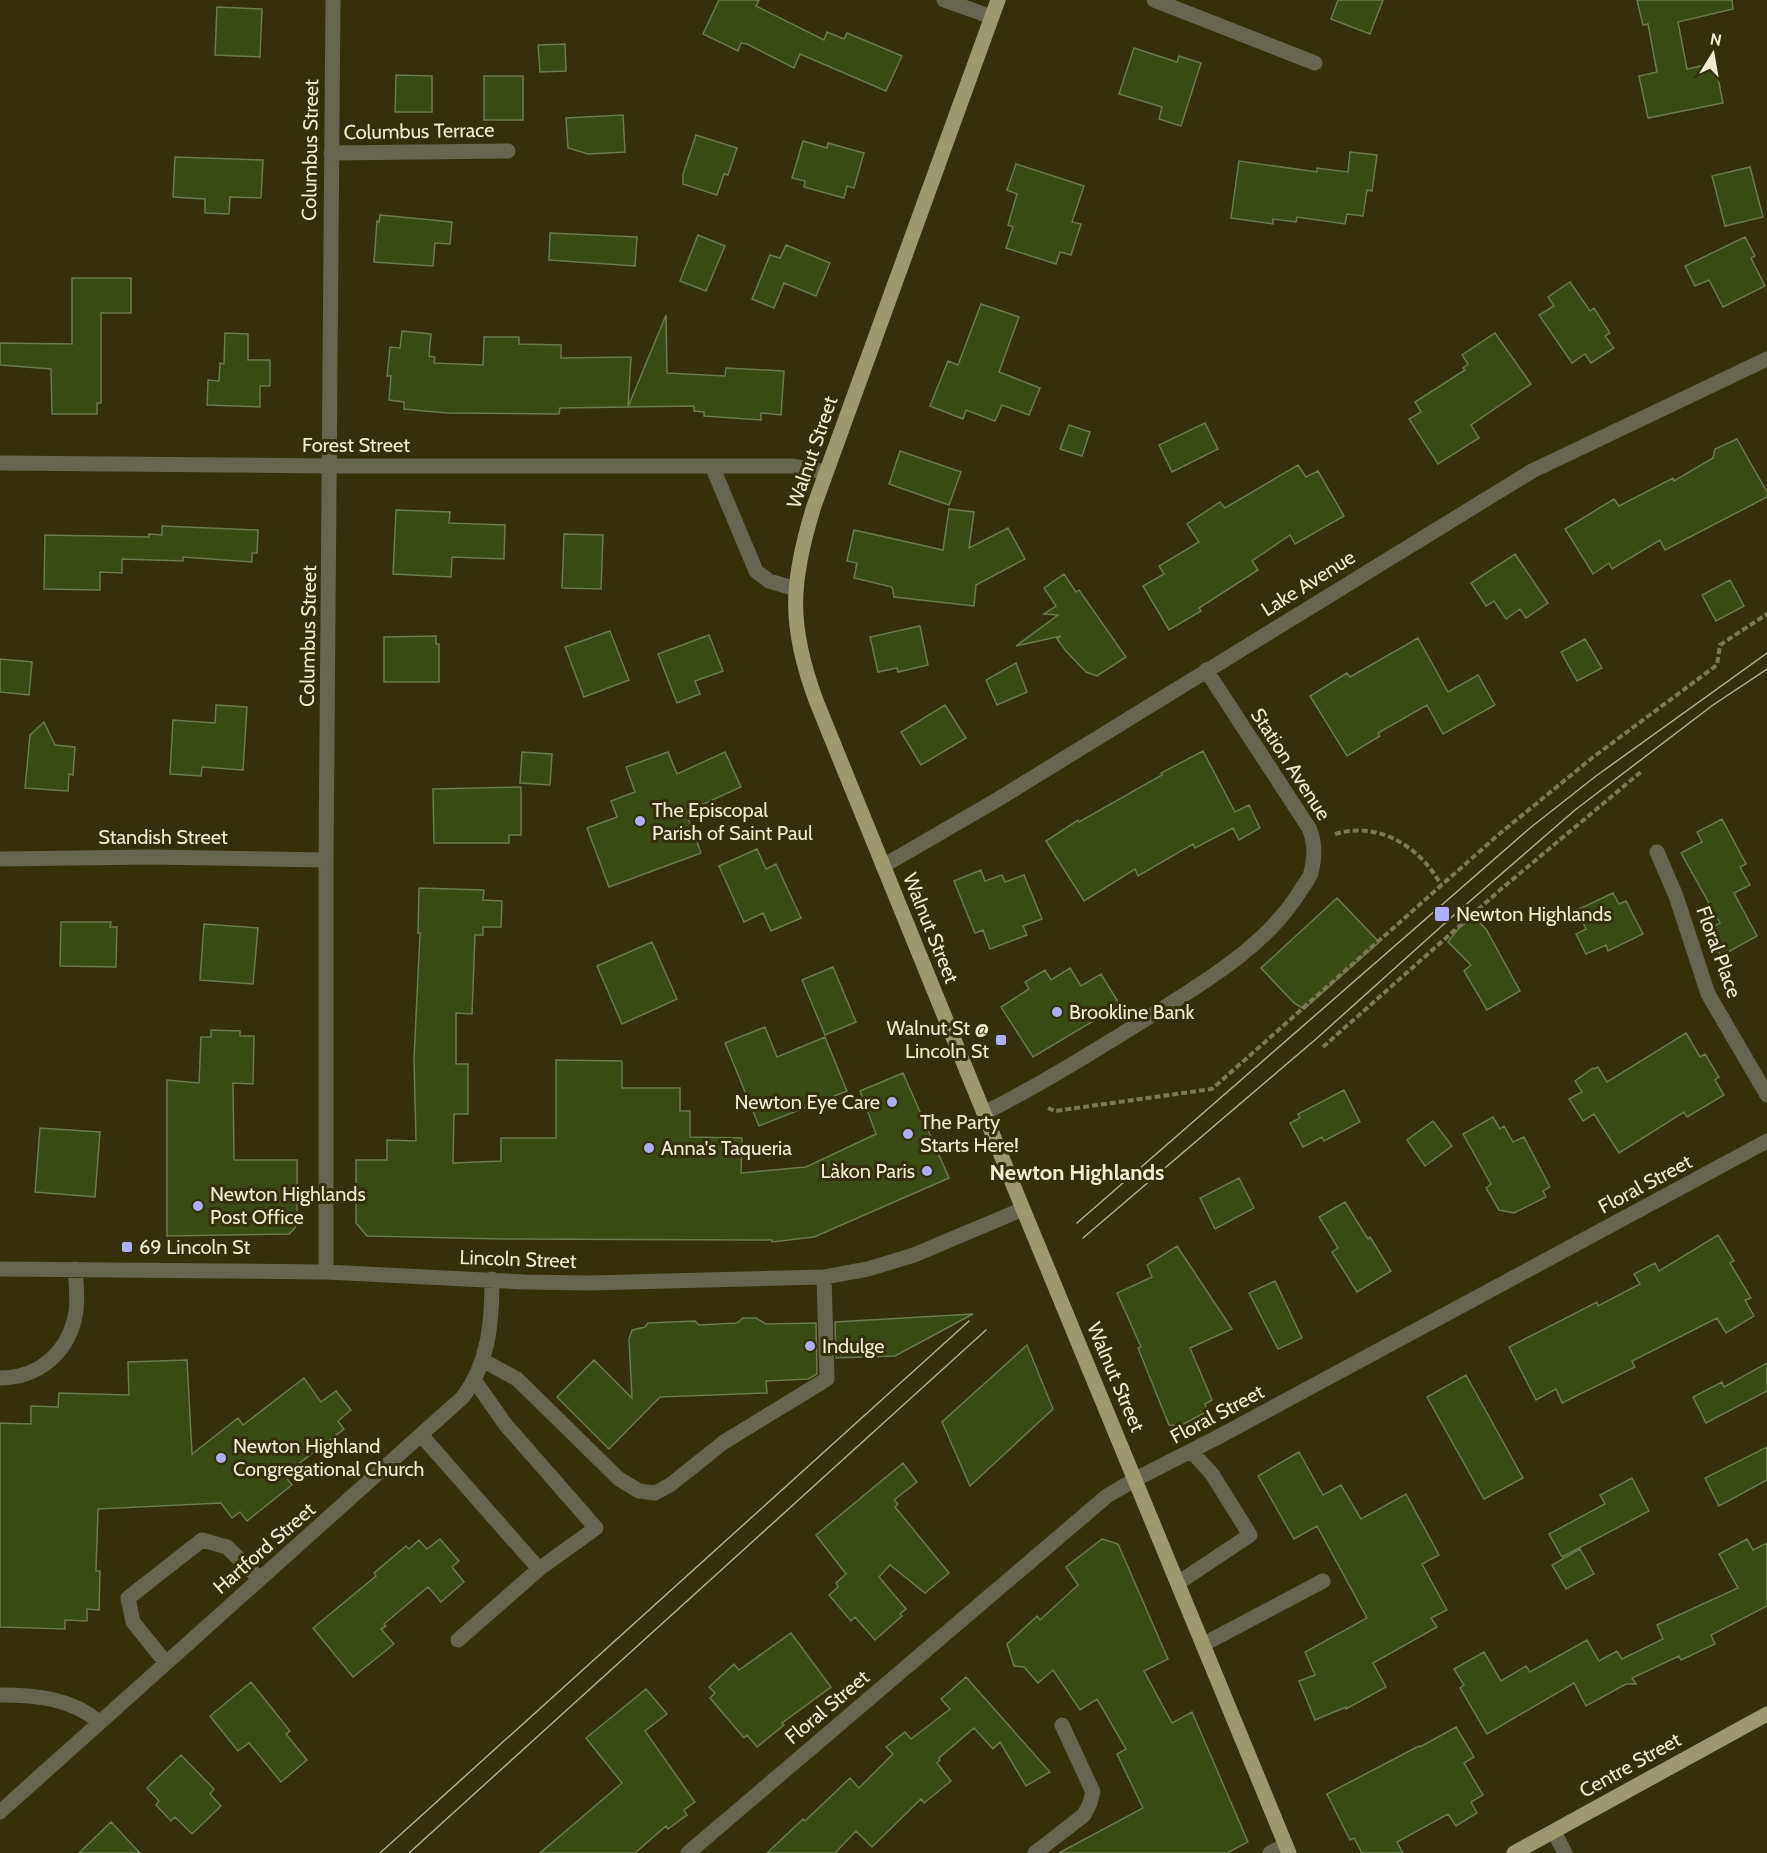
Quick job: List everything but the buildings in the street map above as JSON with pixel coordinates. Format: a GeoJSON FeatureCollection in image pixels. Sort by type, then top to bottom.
{"type":"FeatureCollection","features":[{"type":"Feature","properties":{"kind":"main road","name":"Walnut Street"},"geometry":{"type":"LineString","coordinates":[[998,0],[826,472],[804,539],[796,574],[797,630],[808,677],[884,866],[1023,1209],[1288,1849]]}},
{"type":"Feature","properties":{"kind":"main road","name":"Centre Street"},"geometry":{"type":"LineString","coordinates":[[1514,1853],[1767,1714]]}},
{"type":"Feature","properties":{"kind":"street","name":"Columbus Street"},"geometry":{"type":"LineString","coordinates":[[326,1272],[326,860],[333,0]]}},
{"type":"Feature","properties":{"kind":"street"},"geometry":{"type":"LineString","coordinates":[[944,0],[992,17]]}},
{"type":"Feature","properties":{"kind":"street"},"geometry":{"type":"LineString","coordinates":[[1154,0],[1315,63]]}},
{"type":"Feature","properties":{"kind":"street","name":"Columbus Terrace"},"geometry":{"type":"LineString","coordinates":[[331,153],[508,151]]}},
{"type":"Feature","properties":{"kind":"street","name":"Lake Avenue"},"geometry":{"type":"LineString","coordinates":[[884,866],[995,801],[1532,471],[1767,359]]}},
{"type":"Feature","properties":{"kind":"street","name":"Forest Street"},"geometry":{"type":"LineString","coordinates":[[0,463],[799,466],[826,472]]}},
{"type":"Feature","properties":{"kind":"street"},"geometry":{"type":"LineString","coordinates":[[712,466],[756,571],[779,585],[796,589]]}},
{"type":"Feature","properties":{"kind":"street","name":"Station Avenue"},"geometry":{"type":"LineString","coordinates":[[984,1113],[1087,1056],[1174,1001],[1239,956],[1280,920],[1311,874],[1314,839],[1309,828],[1206,670]]}},
{"type":"Feature","properties":{"kind":"street","name":"Floral Place"},"geometry":{"type":"LineString","coordinates":[[1657,852],[1682,913],[1708,994],[1767,1095]]}},
{"type":"Feature","properties":{"kind":"street","name":"Standish Street"},"geometry":{"type":"LineString","coordinates":[[0,859],[151,857],[326,860]]}},
{"type":"Feature","properties":{"kind":"street","name":"Floral Street"},"geometry":{"type":"LineString","coordinates":[[688,1853],[1107,1496],[1767,1141]]}},
{"type":"Feature","properties":{"kind":"street","name":"Lincoln Street"},"geometry":{"type":"LineString","coordinates":[[0,1269],[326,1272],[590,1282],[824,1277],[868,1269],[914,1255],[1023,1209]]}},
{"type":"Feature","properties":{"kind":"street"},"geometry":{"type":"LineString","coordinates":[[0,1378],[22,1376],[36,1371],[48,1362],[67,1339],[76,1310],[75,1269]]}},
{"type":"Feature","properties":{"kind":"street"},"geometry":{"type":"LineString","coordinates":[[484,1361],[517,1378],[619,1479],[639,1491],[655,1493],[670,1485],[724,1442],[827,1378],[824,1277]]}},
{"type":"Feature","properties":{"kind":"street","name":"Hartford Street"},"geometry":{"type":"LineString","coordinates":[[0,1812],[464,1397],[475,1381],[484,1361],[492,1310],[492,1279]]}},
{"type":"Feature","properties":{"kind":"street"},"geometry":{"type":"LineString","coordinates":[[458,1640],[539,1569],[596,1528],[505,1424],[475,1381]]}},
{"type":"Feature","properties":{"kind":"street"},"geometry":{"type":"LineString","coordinates":[[422,1436],[539,1569]]}},
{"type":"Feature","properties":{"kind":"street"},"geometry":{"type":"LineString","coordinates":[[1178,1582],[1250,1535],[1212,1474],[1191,1451]]}},
{"type":"Feature","properties":{"kind":"street"},"geometry":{"type":"LineString","coordinates":[[166,1663],[133,1622],[128,1598],[202,1540],[227,1547],[260,1579]]}},
{"type":"Feature","properties":{"kind":"street"},"geometry":{"type":"LineString","coordinates":[[1204,1644],[1323,1581]]}},
{"type":"Feature","properties":{"kind":"street"},"geometry":{"type":"LineString","coordinates":[[0,1695],[58,1700],[88,1712],[99,1722]]}},
{"type":"Feature","properties":{"kind":"street"},"geometry":{"type":"LineString","coordinates":[[1035,1853],[1084,1815],[1093,1792],[1062,1725]]}},
{"type":"Feature","properties":{"kind":"street"},"geometry":{"type":"LineString","coordinates":[[1554,1832],[1565,1853]]}},
{"type":"Feature","properties":{"kind":"street"},"geometry":{"type":"LineString","coordinates":[[1270,1853],[1288,1849]]}},
{"type":"Feature","properties":{"kind":"path"},"geometry":{"type":"LineString","coordinates":[[1048,1108],[1055,1112],[1212,1089],[1441,885],[1592,758],[1718,665],[1720,645],[1767,614]]}},
{"type":"Feature","properties":{"kind":"path"},"geometry":{"type":"LineString","coordinates":[[1323,1047],[1500,890],[1642,771]]}},
{"type":"Feature","properties":{"kind":"path"},"geometry":{"type":"LineString","coordinates":[[1314,839],[1348,831],[1378,832],[1407,845],[1435,875],[1441,885]]}},
{"type":"Feature","properties":{"kind":"tram line"},"geometry":{"type":"LineString","coordinates":[[1077,1223],[1530,828],[1596,776],[1767,653]]}},
{"type":"Feature","properties":{"kind":"tram line"},"geometry":{"type":"LineString","coordinates":[[1083,1238],[1316,1039],[1575,810],[1713,705],[1767,669]]}},
{"type":"Feature","properties":{"kind":"tram line"},"geometry":{"type":"LineString","coordinates":[[380,1853],[969,1321]]}},
{"type":"Feature","properties":{"kind":"tram line"},"geometry":{"type":"LineString","coordinates":[[409,1853],[986,1330]]}},
{"type":"Feature","properties":{"kind":"place","name":"The Episcopal Parish of Saint Paul"},"geometry":{"type":"Point","coordinates":[640,821]}},
{"type":"Feature","properties":{"kind":"place","name":"Newton Highlands"},"geometry":{"type":"Point","coordinates":[1442,914]}},
{"type":"Feature","properties":{"kind":"place","name":"Brookline Bank"},"geometry":{"type":"Point","coordinates":[1057,1012]}},
{"type":"Feature","properties":{"kind":"place","name":"Walnut St @ Lincoln St"},"geometry":{"type":"Point","coordinates":[1001,1040]}},
{"type":"Feature","properties":{"kind":"place","name":"Newton Eye Care"},"geometry":{"type":"Point","coordinates":[892,1102]}},
{"type":"Feature","properties":{"kind":"place","name":"The Party Starts Here!"},"geometry":{"type":"Point","coordinates":[908,1134]}},
{"type":"Feature","properties":{"kind":"place","name":"Anna's Taqueria"},"geometry":{"type":"Point","coordinates":[649,1148]}},
{"type":"Feature","properties":{"kind":"place","name":"Làkon Paris"},"geometry":{"type":"Point","coordinates":[927,1171]}},
{"type":"Feature","properties":{"kind":"place","name":"Newton Highlands Post Office"},"geometry":{"type":"Point","coordinates":[198,1206]}},
{"type":"Feature","properties":{"kind":"place","name":"69 Lincoln St"},"geometry":{"type":"Point","coordinates":[127,1247]}},
{"type":"Feature","properties":{"kind":"place","name":"Indulge"},"geometry":{"type":"Point","coordinates":[810,1346]}},
{"type":"Feature","properties":{"kind":"place","name":"Newton Highland Congregational Church"},"geometry":{"type":"Point","coordinates":[221,1458]}},
{"type":"Feature","properties":{"kind":"district","name":"Newton Highlands"},"geometry":{"type":"Point","coordinates":[1077,1172]}}]}
